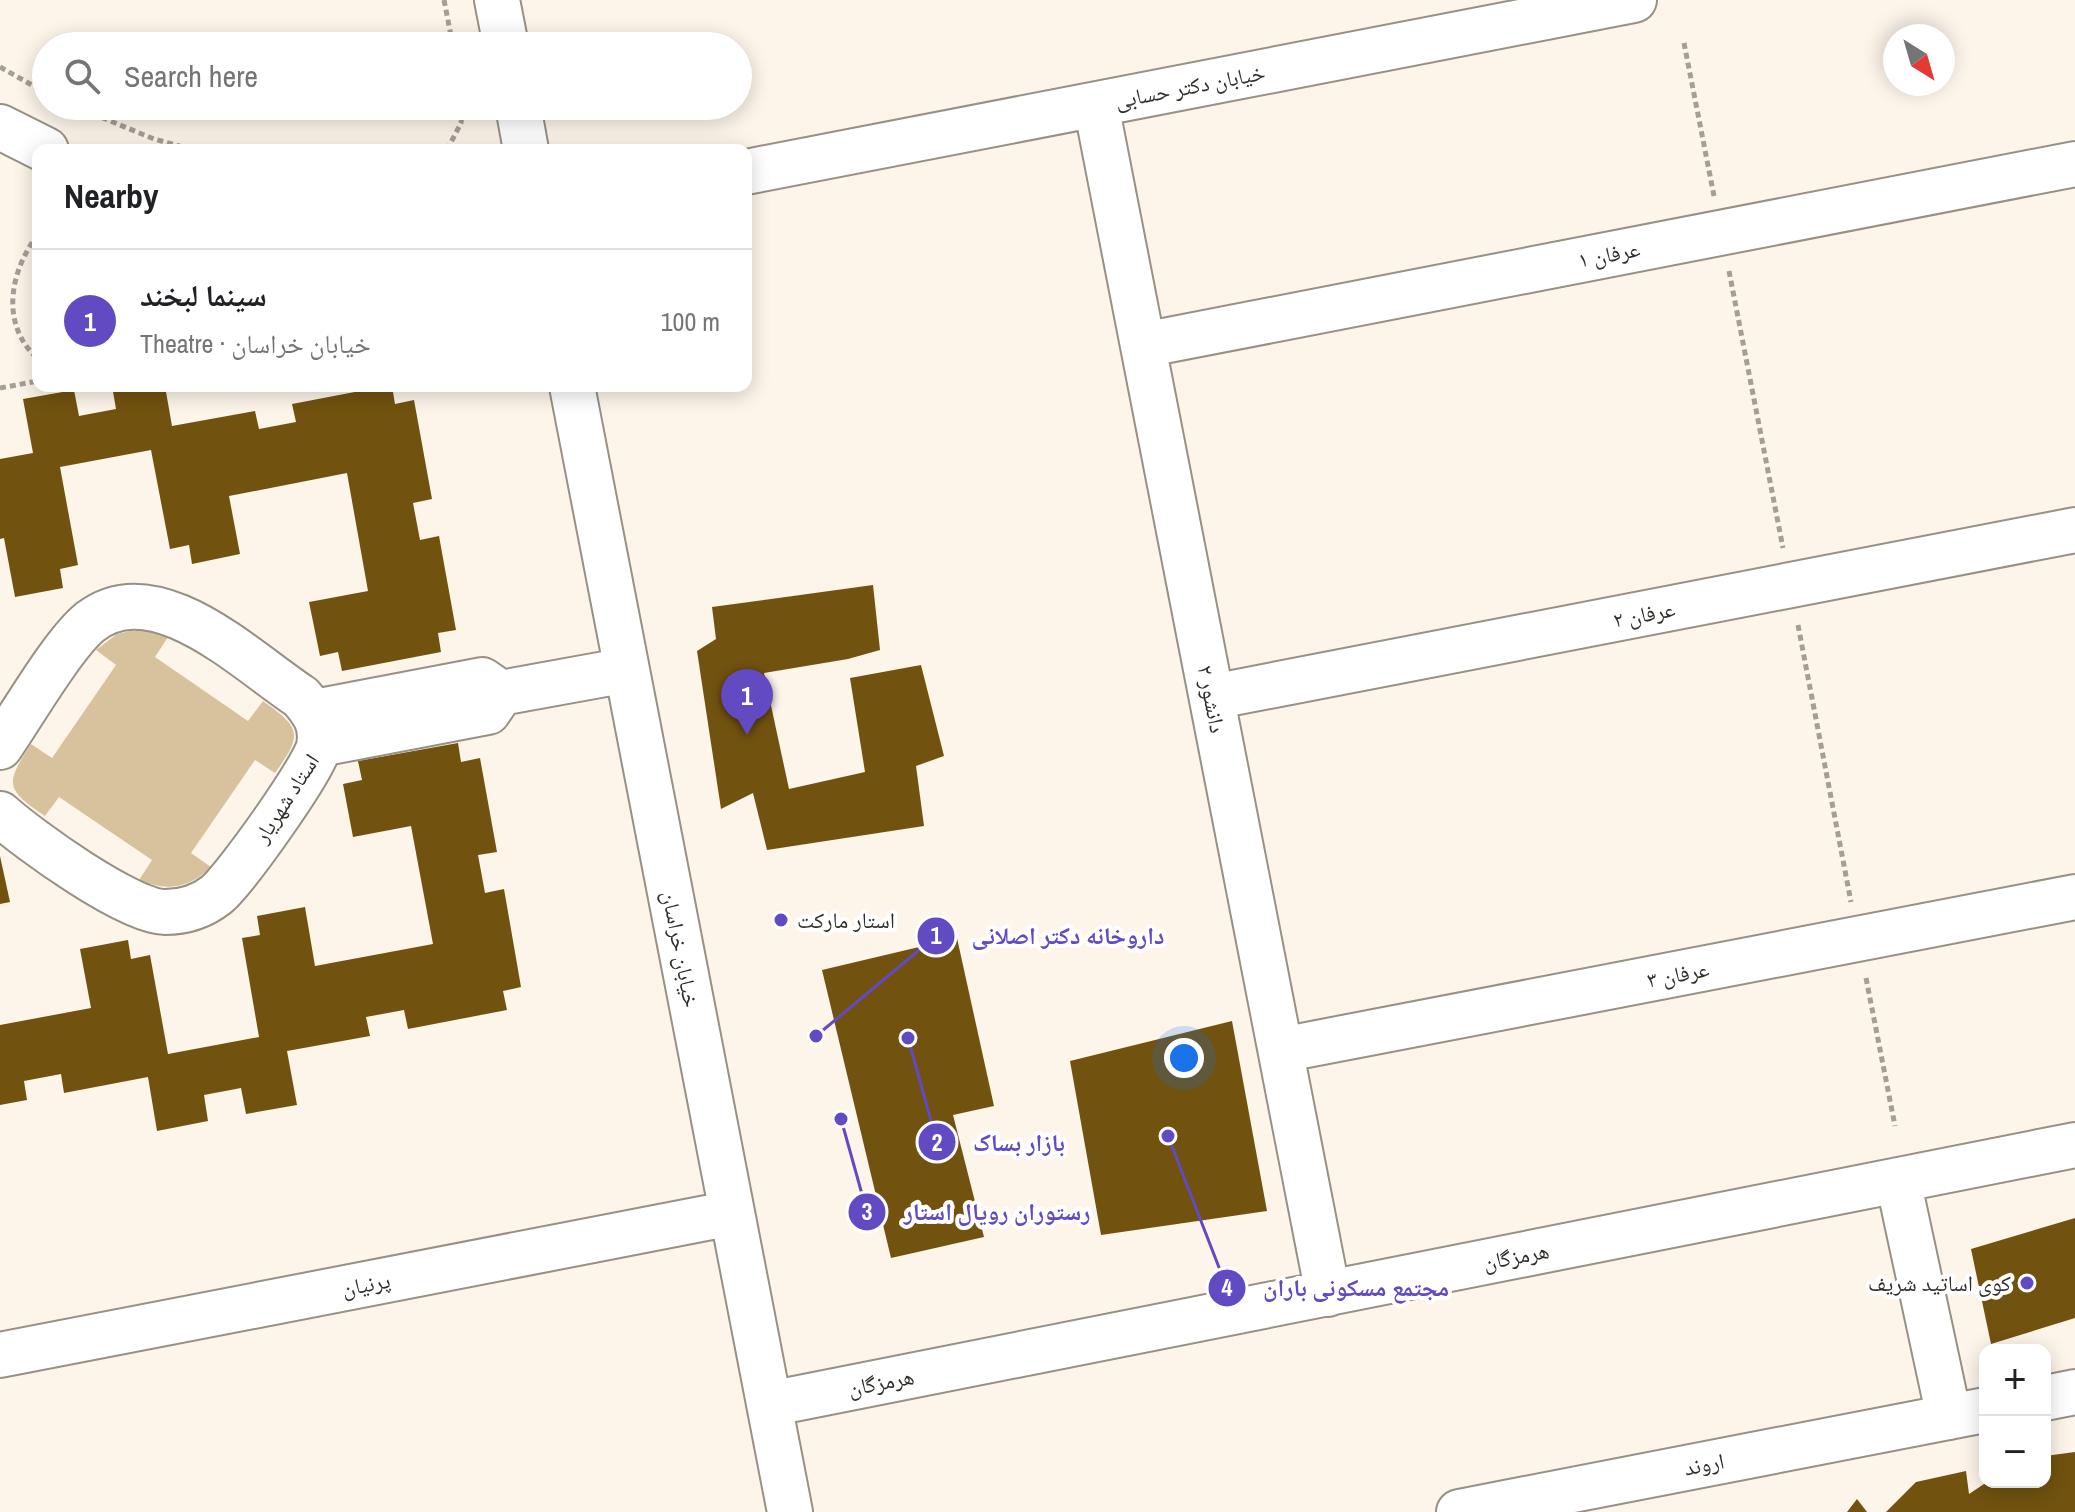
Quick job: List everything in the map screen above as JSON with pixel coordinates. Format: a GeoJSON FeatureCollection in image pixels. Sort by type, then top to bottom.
{"type":"FeatureCollection","features":[{"type":"Feature","properties":{"kind":"street"},"geometry":{"type":"LineString","coordinates":[[497,0],[503,32]]}},
{"type":"Feature","properties":{"kind":"street","name":"خیابان دکتر حسابی"},"geometry":{"type":"LineString","coordinates":[[752,171],[1634,0]]}},
{"type":"Feature","properties":{"kind":"street","name":"دانشور ۲"},"geometry":{"type":"LineString","coordinates":[[1096,105],[1328,1294]]}},
{"type":"Feature","properties":{"kind":"street"},"geometry":{"type":"LineString","coordinates":[[521,120],[525,144]]}},
{"type":"Feature","properties":{"kind":"street"},"geometry":{"type":"LineString","coordinates":[[0,127],[34,144]]}},
{"type":"Feature","properties":{"kind":"street","name":"عرفان ۱"},"geometry":{"type":"LineString","coordinates":[[1143,345],[2075,164]]}},
{"type":"Feature","properties":{"kind":"street","name":"خیابان خراسان"},"geometry":{"type":"LineString","coordinates":[[573,392],[790,1512]]}},
{"type":"Feature","properties":{"kind":"street","name":"عرفان ۲"},"geometry":{"type":"LineString","coordinates":[[1212,697],[2075,530]]}},
{"type":"Feature","properties":{"kind":"street"},"geometry":{"type":"LineString","coordinates":[[0,747],[78,634],[91,621],[125,606],[144,605],[180,615],[301,697],[317,728],[488,712],[501,693],[627,670]]}},
{"type":"Feature","properties":{"kind":"street","name":"استاد شهریار"},"geometry":{"type":"LineString","coordinates":[[0,814],[127,902],[163,912],[181,911],[200,905],[229,883],[312,763],[317,728]]}},
{"type":"Feature","properties":{"kind":"street","name":"عرفان ۳"},"geometry":{"type":"LineString","coordinates":[[1281,1050],[2075,897]]}},
{"type":"Feature","properties":{"kind":"street","name":"هرمزگان"},"geometry":{"type":"LineString","coordinates":[[769,1404],[2075,1145]]}},
{"type":"Feature","properties":{"kind":"street","name":"اروند"},"geometry":{"type":"LineString","coordinates":[[1467,1511],[1967,1413],[1898,1180]]}},
{"type":"Feature","properties":{"kind":"street","name":"پرنیان"},"geometry":{"type":"LineString","coordinates":[[0,1355],[732,1213]]}},
{"type":"Feature","properties":{"kind":"street"},"geometry":{"type":"LineString","coordinates":[[2051,1397],[2075,1392]]}},
{"type":"Feature","properties":{"kind":"path"},"geometry":{"type":"LineString","coordinates":[[444,0],[450,32]]}},
{"type":"Feature","properties":{"kind":"path"},"geometry":{"type":"LineString","coordinates":[[1684,43],[1716,205]]}},
{"type":"Feature","properties":{"kind":"path"},"geometry":{"type":"LineString","coordinates":[[0,67],[32,85]]}},
{"type":"Feature","properties":{"kind":"path"},"geometry":{"type":"LineString","coordinates":[[108,120],[172,144]]}},
{"type":"Feature","properties":{"kind":"path"},"geometry":{"type":"LineString","coordinates":[[450,144],[461,120]]}},
{"type":"Feature","properties":{"kind":"path"},"geometry":{"type":"LineString","coordinates":[[32,243],[11,274],[6,295],[8,318],[16,338],[32,353]]}},
{"type":"Feature","properties":{"kind":"path"},"geometry":{"type":"LineString","coordinates":[[1727,261],[1784,557]]}},
{"type":"Feature","properties":{"kind":"path"},"geometry":{"type":"LineString","coordinates":[[0,388],[32,382]]}},
{"type":"Feature","properties":{"kind":"path"},"geometry":{"type":"LineString","coordinates":[[1795,613],[1853,910]]}},
{"type":"Feature","properties":{"kind":"path"},"geometry":{"type":"LineString","coordinates":[[1864,967],[1895,1126]]}},
{"type":"Feature","properties":{"kind":"shaded area"},"geometry":{"type":"Polygon","coordinates":[[[156,631],[168,637],[155,657],[248,721],[263,701],[285,718],[294,732],[290,749],[275,773],[255,760],[191,853],[211,867],[195,880],[177,886],[159,886],[139,880],[152,860],[59,797],[45,816],[22,799],[13,785],[13,777],[31,744],[52,758],[116,665],[96,650],[117,634],[156,631]]]}},
{"type":"Feature","properties":{"kind":"building"},"geometry":{"type":"Polygon","coordinates":[[[74,392],[79,416],[116,409],[113,392],[166,392],[172,426],[255,411],[259,429],[296,422],[292,404],[355,392],[393,392],[395,404],[414,400],[432,499],[413,503],[420,540],[439,536],[456,630],[438,633],[441,652],[342,671],[338,652],[320,656],[309,602],[368,591],[347,473],[229,496],[240,554],[192,564],[189,545],[170,549],[151,450],[60,467],[78,565],[60,569],[63,588],[15,597],[4,538],[0,539],[0,459],[33,453],[23,399],[74,392]]]}},
{"type":"Feature","properties":{"kind":"building"},"geometry":{"type":"Polygon","coordinates":[[[873,585],[880,650],[848,659],[764,673],[789,789],[865,772],[850,678],[921,665],[944,756],[916,766],[924,826],[767,850],[753,793],[721,809],[697,651],[716,639],[712,607],[873,585]]]}},
{"type":"Feature","properties":{"kind":"building"},"geometry":{"type":"Polygon","coordinates":[[[458,743],[461,762],[480,758],[497,852],[478,855],[485,893],[504,889],[521,987],[503,991],[507,1010],[408,1029],[404,1010],[366,1017],[370,1036],[287,1051],[297,1105],[246,1114],[241,1088],[204,1095],[208,1121],[157,1131],[148,1077],[64,1093],[61,1074],[24,1081],[27,1100],[0,1105],[0,1025],[91,1008],[80,949],[128,940],[131,959],[150,955],[168,1054],[259,1037],[242,938],[260,935],[257,916],[305,907],[315,966],[433,944],[411,826],[353,837],[343,784],[362,780],[358,761],[458,743]]]}},
{"type":"Feature","properties":{"kind":"building"},"geometry":{"type":"Polygon","coordinates":[[[0,856],[10,902],[0,904],[0,856]]]}},
{"type":"Feature","properties":{"kind":"building"},"geometry":{"type":"Polygon","coordinates":[[[957,938],[994,1106],[953,1115],[984,1237],[891,1258],[822,970],[957,938]]]}},
{"type":"Feature","properties":{"kind":"building"},"geometry":{"type":"Polygon","coordinates":[[[1232,1021],[1267,1211],[1101,1235],[1070,1061],[1232,1021]]]}},
{"type":"Feature","properties":{"kind":"building","name":"کوی اساتید شریف"},"geometry":{"type":"Polygon","coordinates":[[[2075,1218],[2075,1318],[1991,1344],[1971,1249],[2075,1218]]]}},
{"type":"Feature","properties":{"kind":"building"},"geometry":{"type":"Polygon","coordinates":[[[2075,1452],[2075,1512],[1886,1512],[1916,1482],[1966,1471],[1969,1494],[1979,1487],[2051,1488],[2051,1455],[2075,1452]]]}},
{"type":"Feature","properties":{"kind":"building"},"geometry":{"type":"Polygon","coordinates":[[[1857,1499],[1867,1512],[1847,1512],[1857,1499]]]}},
{"type":"Feature","properties":{"kind":"place","name":"سینما لبخند"},"geometry":{"type":"Point","coordinates":[747,735]}},
{"type":"Feature","properties":{"kind":"place","name":"استار مارکت"},"geometry":{"type":"Point","coordinates":[781,920]}},
{"type":"Feature","properties":{"kind":"place","name":"داروخانه دکتر اصلانی"},"geometry":{"type":"Point","coordinates":[816,1036]}},
{"type":"Feature","properties":{"kind":"place","name":"بازار بساک"},"geometry":{"type":"Point","coordinates":[908,1038]}},
{"type":"Feature","properties":{"kind":"place","name":"رستوران رویال استار"},"geometry":{"type":"Point","coordinates":[841,1119]}},
{"type":"Feature","properties":{"kind":"place","name":"مجتمع مسکونی باران"},"geometry":{"type":"Point","coordinates":[1168,1136]}},
{"type":"Feature","properties":{"kind":"place","name":"کوی اساتید شریف"},"geometry":{"type":"Point","coordinates":[2027,1283]}}]}
